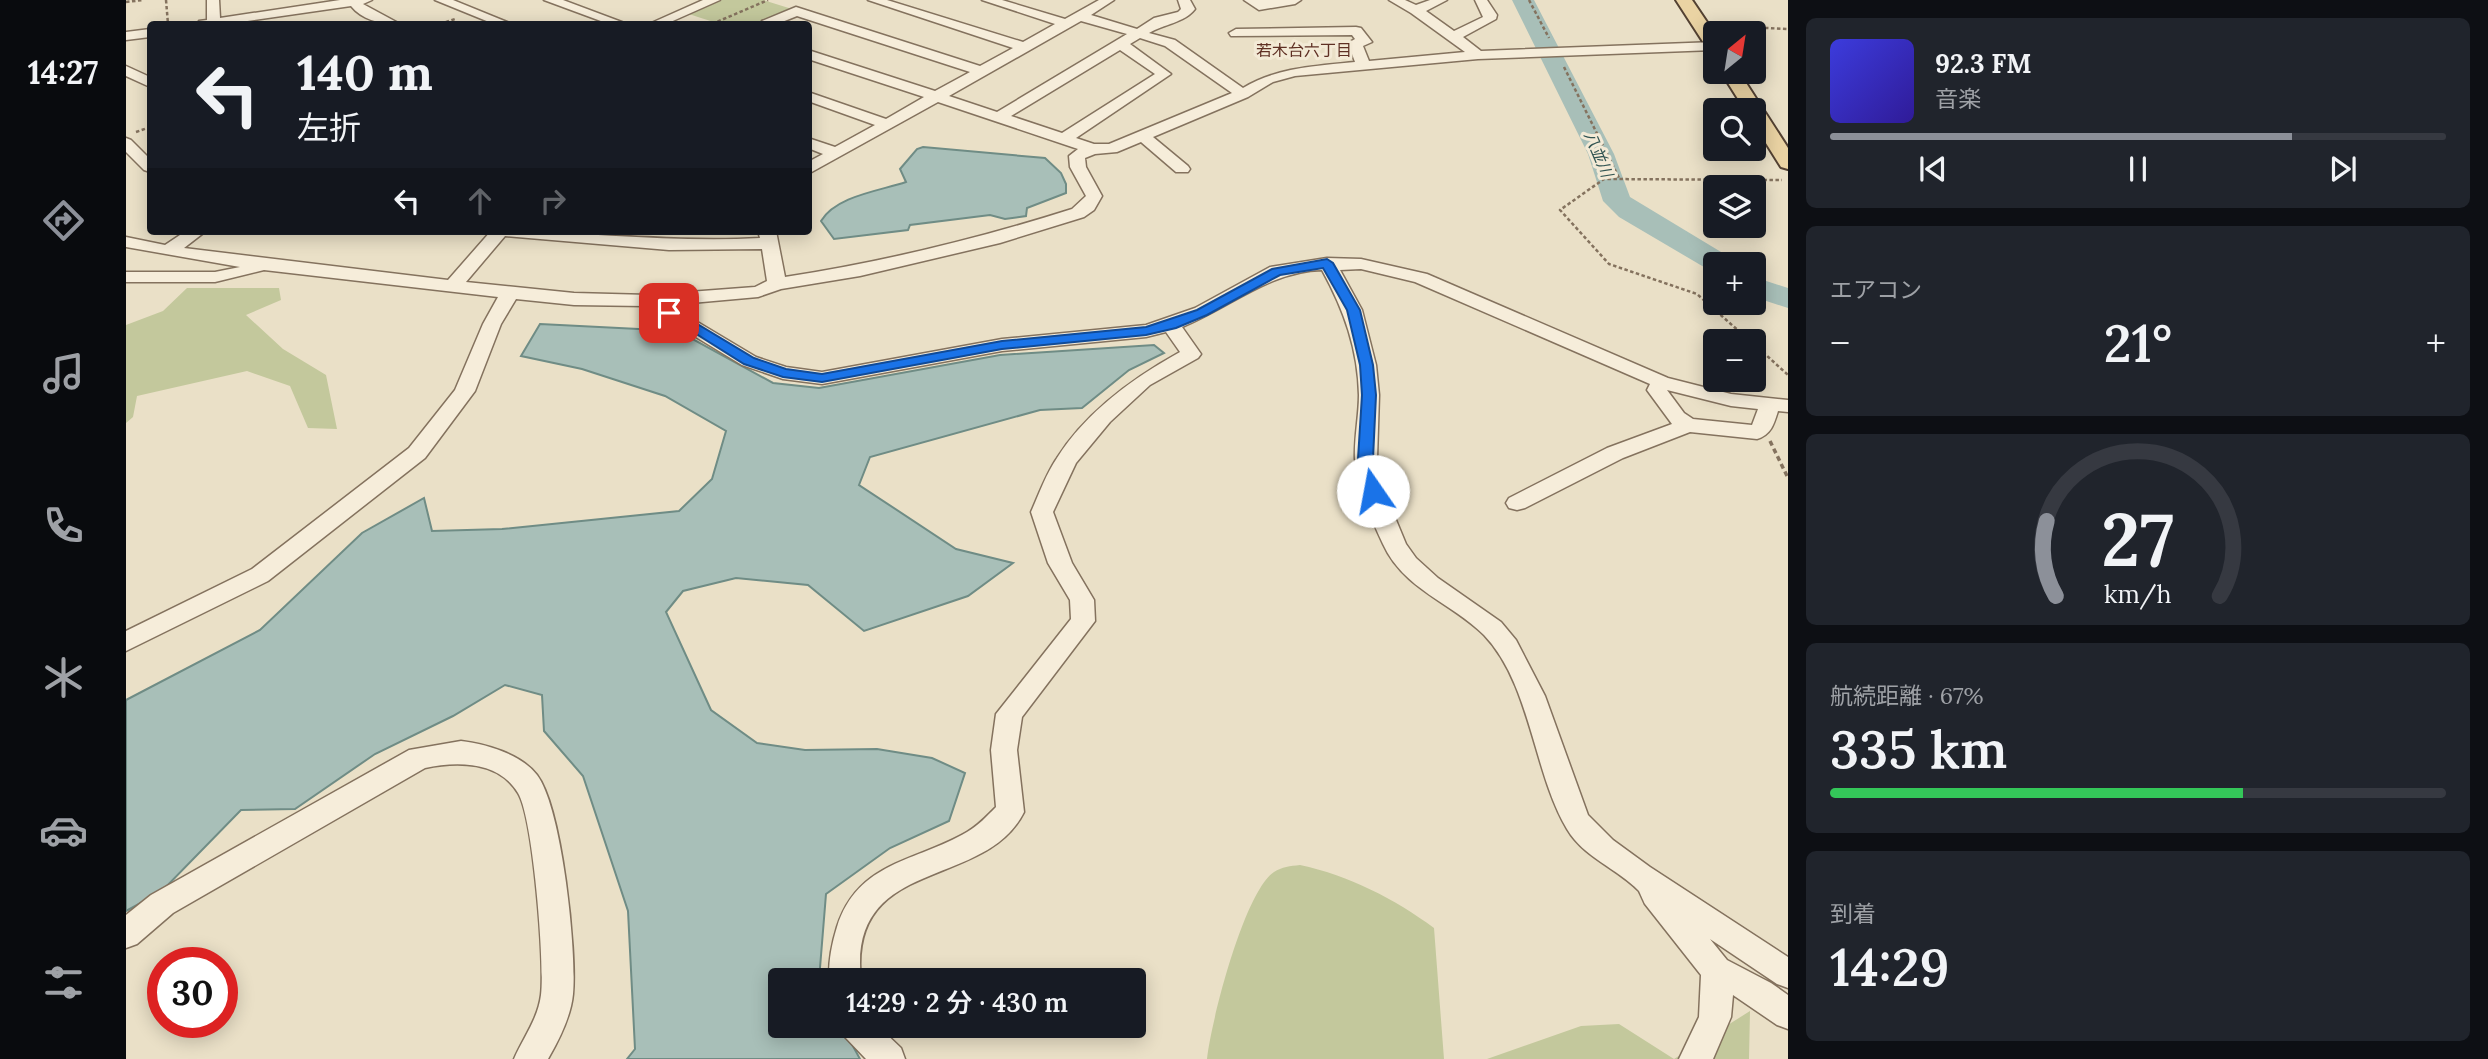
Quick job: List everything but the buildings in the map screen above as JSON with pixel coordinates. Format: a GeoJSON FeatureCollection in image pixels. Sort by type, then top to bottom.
{"type":"FeatureCollection","features":[{"type":"Feature","properties":{"kind":"main road"},"geometry":{"type":"LineString","coordinates":[[1684,0],[1703,29]]}},
{"type":"Feature","properties":{"kind":"main road"},"geometry":{"type":"LineString","coordinates":[[1738,84],[1788,163]]}},
{"type":"Feature","properties":{"kind":"street"},"geometry":{"type":"LineString","coordinates":[[211,21],[213,0]]}},
{"type":"Feature","properties":{"kind":"street"},"geometry":{"type":"LineString","coordinates":[[441,0],[497,21]]}},
{"type":"Feature","properties":{"kind":"street"},"geometry":{"type":"LineString","coordinates":[[550,0],[611,21]]}},
{"type":"Feature","properties":{"kind":"street"},"geometry":{"type":"LineString","coordinates":[[663,21],[715,0]]}},
{"type":"Feature","properties":{"kind":"street"},"geometry":{"type":"LineString","coordinates":[[874,0],[1025,47]]}},
{"type":"Feature","properties":{"kind":"street"},"geometry":{"type":"LineString","coordinates":[[988,0],[1140,33],[1170,43],[1244,93]]}},
{"type":"Feature","properties":{"kind":"street"},"geometry":{"type":"LineString","coordinates":[[998,118],[1159,21],[1183,15],[1188,9],[1184,0]]}},
{"type":"Feature","properties":{"kind":"street"},"geometry":{"type":"LineString","coordinates":[[1250,0],[1259,6],[1295,0]]}},
{"type":"Feature","properties":{"kind":"street"},"geometry":{"type":"LineString","coordinates":[[1395,0],[1416,10],[1478,55]]}},
{"type":"Feature","properties":{"kind":"street"},"geometry":{"type":"LineString","coordinates":[[1416,10],[1441,0]]}},
{"type":"Feature","properties":{"kind":"street"},"geometry":{"type":"LineString","coordinates":[[1453,37],[1489,19],[1481,0]]}},
{"type":"Feature","properties":{"kind":"street"},"geometry":{"type":"LineString","coordinates":[[250,21],[289,18],[360,1],[361,10],[386,21]]}},
{"type":"Feature","properties":{"kind":"street"},"geometry":{"type":"LineString","coordinates":[[812,167],[1025,47],[1101,1]]}},
{"type":"Feature","properties":{"kind":"street"},"geometry":{"type":"LineString","coordinates":[[773,21],[796,11],[981,71]]}},
{"type":"Feature","properties":{"kind":"street"},"geometry":{"type":"LineString","coordinates":[[1236,33],[1356,31],[1365,41],[1355,43],[1364,66]]}},
{"type":"Feature","properties":{"kind":"street"},"geometry":{"type":"LineString","coordinates":[[126,36],[147,33]]}},
{"type":"Feature","properties":{"kind":"street"},"geometry":{"type":"LineString","coordinates":[[1063,139],[1164,74],[1132,50],[1120,45]]}},
{"type":"Feature","properties":{"kind":"street"},"geometry":{"type":"LineString","coordinates":[[812,55],[1092,149],[1111,149],[1282,75],[1478,55],[1703,47]]}},
{"type":"Feature","properties":{"kind":"street"},"geometry":{"type":"LineString","coordinates":[[126,70],[147,81]]}},
{"type":"Feature","properties":{"kind":"street"},"geometry":{"type":"LineString","coordinates":[[812,97],[887,124]]}},
{"type":"Feature","properties":{"kind":"street"},"geometry":{"type":"LineString","coordinates":[[1143,136],[1182,169]]}},
{"type":"Feature","properties":{"kind":"street"},"geometry":{"type":"LineString","coordinates":[[126,143],[147,164]]}},
{"type":"Feature","properties":{"kind":"street"},"geometry":{"type":"LineString","coordinates":[[812,144],[836,153]]}},
{"type":"Feature","properties":{"kind":"street"},"geometry":{"type":"LineString","coordinates":[[126,242],[265,265],[574,299],[649,301],[758,292],[777,284],[860,271],[994,239],[1078,213],[1088,206],[1094,197],[1078,167],[1077,156],[1092,149]]}},
{"type":"Feature","properties":{"kind":"street"},"geometry":{"type":"LineString","coordinates":[[168,251],[191,235]]}},
{"type":"Feature","properties":{"kind":"street"},"geometry":{"type":"LineString","coordinates":[[453,286],[498,235]]}},
{"type":"Feature","properties":{"kind":"street"},"geometry":{"type":"LineString","coordinates":[[555,235],[623,244],[669,238],[767,237],[777,284]]}},
{"type":"Feature","properties":{"kind":"street"},"geometry":{"type":"LineString","coordinates":[[649,301],[749,361],[783,373],[822,378],[1002,345],[1146,331],[1171,326],[1202,313],[1276,271],[1327,263],[1381,267],[1421,278],[1661,382],[1731,400],[1779,405]]}},
{"type":"Feature","properties":{"kind":"street"},"geometry":{"type":"LineString","coordinates":[[1327,263],[1353,310],[1366,365],[1369,395],[1366,459],[1373,491],[1395,546],[1408,564],[1430,584],[1492,628],[1507,647],[1532,696],[1565,795],[1578,822],[1604,849],[1640,877],[1788,974]]}},
{"type":"Feature","properties":{"kind":"street"},"geometry":{"type":"LineString","coordinates":[[126,276],[215,277],[248,273],[265,265]]}},
{"type":"Feature","properties":{"kind":"street"},"geometry":{"type":"LineString","coordinates":[[126,642],[260,575],[417,453],[465,391],[492,324],[510,293]]}},
{"type":"Feature","properties":{"kind":"street"},"geometry":{"type":"LineString","coordinates":[[843,968],[852,918],[870,892],[903,873],[978,841],[1010,812],[1004,750],[1009,714],[1083,621],[1082,600],[1060,563],[1042,512],[1066,460],[1103,417],[1143,381],[1191,354],[1171,326]]}},
{"type":"Feature","properties":{"kind":"street"},"geometry":{"type":"LineString","coordinates":[[1661,382],[1657,390],[1677,418],[1688,425],[1757,432],[1779,405]]}},
{"type":"Feature","properties":{"kind":"street"},"geometry":{"type":"LineString","coordinates":[[1517,503],[1615,453],[1688,425]]}},
{"type":"Feature","properties":{"kind":"street"},"geometry":{"type":"LineString","coordinates":[[126,934],[162,904],[419,758],[453,751],[482,756],[511,769],[529,785],[539,810],[559,960],[557,998],[538,1047],[530,1059]]}},
{"type":"Feature","properties":{"kind":"street"},"geometry":{"type":"LineString","coordinates":[[1640,877],[1716,970],[1760,993],[1788,1014]]}},
{"type":"Feature","properties":{"kind":"street"},"geometry":{"type":"LineString","coordinates":[[1695,1059],[1716,1021],[1719,993],[1716,970]]}},
{"type":"Feature","properties":{"kind":"street"},"geometry":{"type":"LineString","coordinates":[[868,1038],[888,1059]]}},
{"type":"Feature","properties":{"kind":"path"},"geometry":{"type":"LineString","coordinates":[[126,2],[143,0]]}},
{"type":"Feature","properties":{"kind":"path"},"geometry":{"type":"LineString","coordinates":[[166,0],[168,21]]}},
{"type":"Feature","properties":{"kind":"path"},"geometry":{"type":"LineString","coordinates":[[719,21],[768,0]]}},
{"type":"Feature","properties":{"kind":"path"},"geometry":{"type":"LineString","coordinates":[[1529,0],[1619,178]]}},
{"type":"Feature","properties":{"kind":"path"},"geometry":{"type":"LineString","coordinates":[[1700,25],[1788,29]]}},
{"type":"Feature","properties":{"kind":"path"},"geometry":{"type":"LineString","coordinates":[[1736,329],[1697,294],[1609,264],[1560,210],[1604,179],[1788,180]]}},
{"type":"Feature","properties":{"kind":"path"},"geometry":{"type":"LineString","coordinates":[[1766,355],[1788,375]]}},
{"type":"Feature","properties":{"kind":"path"},"geometry":{"type":"LineString","coordinates":[[1757,432],[1770,441],[1788,478]]}},
{"type":"Feature","properties":{"kind":"green space"},"geometry":{"type":"Polygon","coordinates":[[[722,0],[763,0],[792,9],[761,21],[712,21],[689,14],[722,0]]]}},
{"type":"Feature","properties":{"kind":"green space"},"geometry":{"type":"Polygon","coordinates":[[[187,288],[279,288],[281,300],[246,315],[283,349],[326,375],[337,429],[308,428],[290,386],[247,371],[137,396],[133,417],[126,423],[126,325],[163,311],[187,288]]]}},
{"type":"Feature","properties":{"kind":"green space"},"geometry":{"type":"Polygon","coordinates":[[[1300,865],[1336,875],[1370,889],[1434,928],[1444,1059],[1207,1059],[1222,989],[1251,904],[1274,872],[1300,865]]]}},
{"type":"Feature","properties":{"kind":"green space"},"geometry":{"type":"Polygon","coordinates":[[[1750,1011],[1749,1059],[1674,1059],[1750,1011]]]}},
{"type":"Feature","properties":{"kind":"green space"},"geometry":{"type":"Polygon","coordinates":[[[1619,1024],[1674,1059],[1487,1059],[1581,1026],[1619,1024]]]}},
{"type":"Feature","properties":{"kind":"water"},"geometry":{"type":"Polygon","coordinates":[[[923,147],[1045,158],[1061,173],[1066,184],[1066,193],[1027,208],[1026,216],[1005,219],[990,215],[910,225],[908,230],[834,239],[821,221],[828,213],[847,200],[906,182],[900,169],[917,149],[923,147]]]}},
{"type":"Feature","properties":{"kind":"water"},"geometry":{"type":"Polygon","coordinates":[[[540,324],[678,331],[773,383],[819,388],[1000,355],[1154,345],[1164,353],[1129,370],[1082,408],[1040,410],[870,457],[859,485],[956,549],[1013,563],[968,596],[864,631],[808,585],[736,578],[683,591],[666,612],[711,710],[757,743],[805,750],[877,749],[932,758],[965,773],[949,821],[890,848],[826,894],[820,968],[768,968],[768,1038],[849,1038],[860,1059],[627,1059],[635,1049],[628,911],[583,776],[544,731],[542,695],[505,685],[453,716],[375,754],[295,809],[241,810],[161,892],[126,911],[126,700],[260,630],[362,533],[424,498],[432,531],[502,529],[679,511],[712,479],[726,431],[665,396],[582,369],[521,356],[540,324]]]}},
{"type":"Feature","properties":{"kind":"waterway","name":"八並川"},"geometry":{"type":"LineString","coordinates":[[1523,0],[1601,154],[1617,201],[1629,211],[1703,254]]}},
{"type":"Feature","properties":{"kind":"waterway","name":"八並川"},"geometry":{"type":"LineString","coordinates":[[1766,291],[1788,299]]}},
{"type":"Feature","properties":{"kind":"district","name":"若木台六丁目"},"geometry":{"type":"Point","coordinates":[1304,50]}},
{"type":"Feature","properties":{"kind":"route"},"geometry":{"type":"LineString","coordinates":[[669,313],[749,361],[783,373],[822,378],[1002,345],[1146,331],[1171,326],[1202,313],[1276,271],[1327,263],[1353,310],[1366,365],[1369,395],[1365,445],[1373,491]]}}]}
